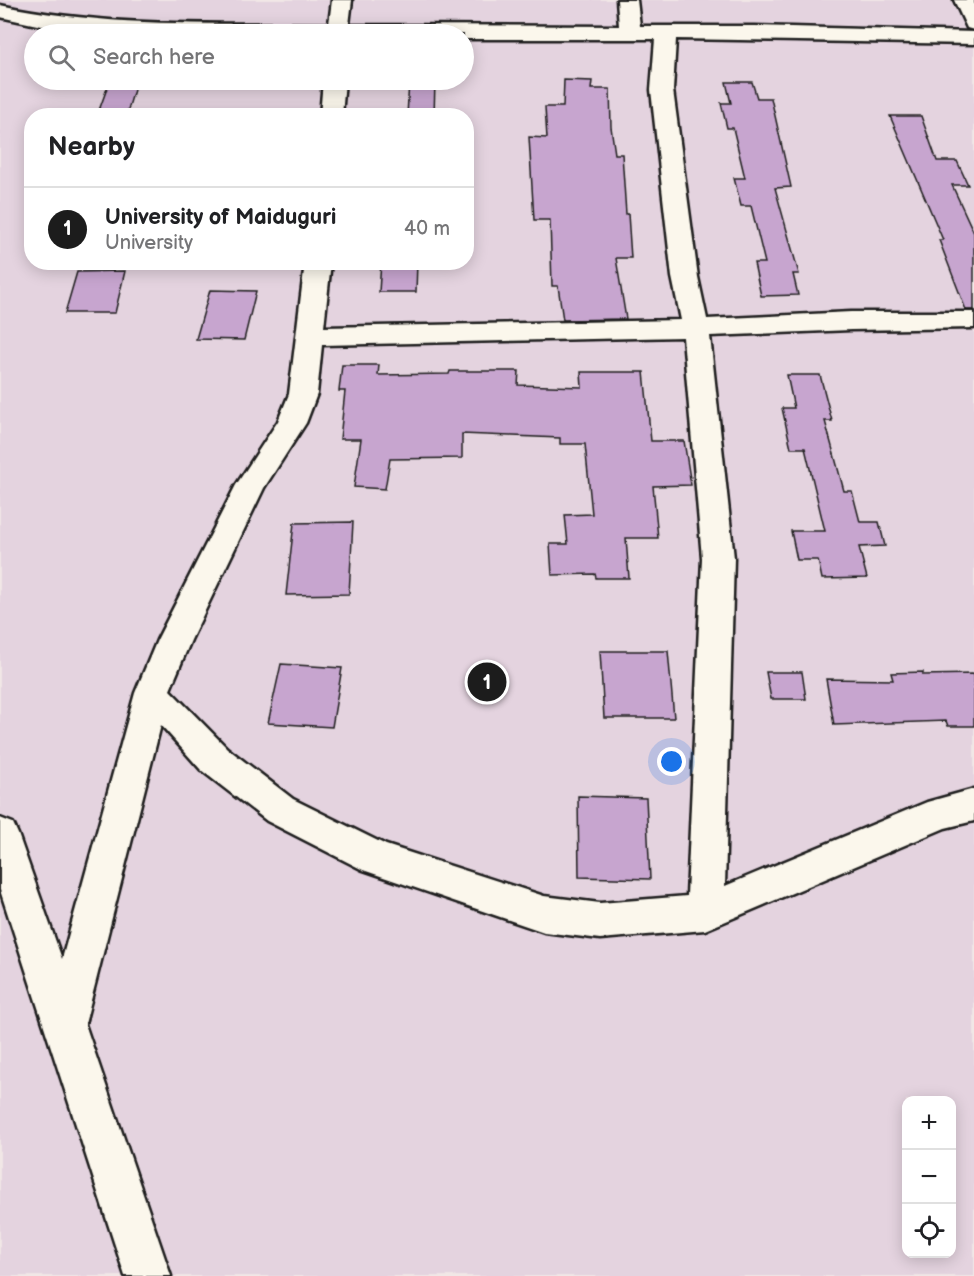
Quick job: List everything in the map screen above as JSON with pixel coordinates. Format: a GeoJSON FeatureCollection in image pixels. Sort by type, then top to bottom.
{"type":"FeatureCollection","features":[{"type":"Feature","properties":{"kind":"street"},"geometry":{"type":"LineString","coordinates":[[51,0],[51,21]]}},
{"type":"Feature","properties":{"kind":"street"},"geometry":{"type":"LineString","coordinates":[[339,24],[342,0]]}},
{"type":"Feature","properties":{"kind":"street"},"geometry":{"type":"LineString","coordinates":[[627,0],[630,31]]}},
{"type":"Feature","properties":{"kind":"street"},"geometry":{"type":"LineString","coordinates":[[964,0],[974,24]]}},
{"type":"Feature","properties":{"kind":"street"},"geometry":{"type":"LineString","coordinates":[[0,11],[51,21],[88,24]]}},
{"type":"Feature","properties":{"kind":"street"},"geometry":{"type":"LineString","coordinates":[[474,32],[630,31],[974,38]]}},
{"type":"Feature","properties":{"kind":"street"},"geometry":{"type":"LineString","coordinates":[[666,32],[662,90],[685,277],[696,330],[718,558],[714,722],[705,912]]}},
{"type":"Feature","properties":{"kind":"street"},"geometry":{"type":"LineString","coordinates":[[332,108],[333,90]]}},
{"type":"Feature","properties":{"kind":"street"},"geometry":{"type":"LineString","coordinates":[[64,1026],[152,693],[174,640],[251,485],[292,423],[303,394],[317,270]]}},
{"type":"Feature","properties":{"kind":"street"},"geometry":{"type":"LineString","coordinates":[[311,336],[696,330],[850,321],[974,320]]}},
{"type":"Feature","properties":{"kind":"street"},"geometry":{"type":"LineString","coordinates":[[152,693],[214,759],[280,810],[376,858],[544,914],[600,921],[705,912],[940,813],[974,805]]}},
{"type":"Feature","properties":{"kind":"street"},"geometry":{"type":"LineString","coordinates":[[0,834],[128,1207],[148,1276]]}},
{"type":"Feature","properties":{"kind":"shaded area"},"geometry":{"type":"Polygon","coordinates":[[[0,0],[974,0],[974,1276],[0,1276],[0,0]]]}},
{"type":"Feature","properties":{"kind":"building"},"geometry":{"type":"Polygon","coordinates":[[[564,80],[592,81],[591,89],[610,89],[611,127],[615,154],[622,154],[626,214],[628,214],[631,258],[616,258],[626,319],[563,320],[558,286],[552,286],[550,220],[534,220],[529,137],[547,138],[545,107],[563,107],[564,80]]]}},
{"type":"Feature","properties":{"kind":"building"},"geometry":{"type":"Polygon","coordinates":[[[726,82],[752,82],[757,98],[771,98],[791,187],[775,188],[799,274],[793,274],[798,295],[761,296],[754,263],[765,263],[751,206],[741,206],[734,178],[745,178],[733,128],[727,128],[721,103],[731,103],[726,82]]]}},
{"type":"Feature","properties":{"kind":"building"},"geometry":{"type":"Polygon","coordinates":[[[106,90],[134,90],[128,108],[100,108],[106,90]]]}},
{"type":"Feature","properties":{"kind":"building"},"geometry":{"type":"Polygon","coordinates":[[[408,90],[435,90],[434,108],[407,108],[408,90]]]}},
{"type":"Feature","properties":{"kind":"building"},"geometry":{"type":"Polygon","coordinates":[[[890,116],[921,116],[937,161],[957,161],[968,185],[952,185],[974,233],[974,310],[966,310],[939,240],[943,240],[890,116]]]}},
{"type":"Feature","properties":{"kind":"building"},"geometry":{"type":"Polygon","coordinates":[[[380,270],[417,270],[416,292],[379,292],[380,270]]]}},
{"type":"Feature","properties":{"kind":"building"},"geometry":{"type":"Polygon","coordinates":[[[125,271],[115,313],[65,313],[77,272],[125,271]]]}},
{"type":"Feature","properties":{"kind":"building"},"geometry":{"type":"Polygon","coordinates":[[[210,290],[256,291],[244,340],[196,339],[210,290]]]}},
{"type":"Feature","properties":{"kind":"building"},"geometry":{"type":"Polygon","coordinates":[[[342,365],[379,365],[378,375],[449,374],[450,371],[519,371],[518,385],[582,387],[581,372],[644,372],[651,441],[684,441],[691,485],[653,486],[658,538],[626,538],[629,578],[596,578],[595,574],[552,575],[550,544],[568,544],[565,515],[592,514],[585,444],[560,444],[560,438],[462,434],[462,458],[390,459],[385,489],[354,487],[361,439],[340,439],[345,391],[339,391],[342,365]]]}},
{"type":"Feature","properties":{"kind":"building"},"geometry":{"type":"Polygon","coordinates":[[[787,375],[820,375],[832,421],[825,421],[844,491],[852,491],[860,522],[879,522],[885,546],[859,547],[867,578],[822,579],[818,560],[797,560],[791,531],[825,531],[805,448],[791,448],[782,408],[794,408],[787,375]]]}},
{"type":"Feature","properties":{"kind":"building"},"geometry":{"type":"Polygon","coordinates":[[[353,522],[349,594],[286,595],[294,523],[353,522]]]}},
{"type":"Feature","properties":{"kind":"building"},"geometry":{"type":"Polygon","coordinates":[[[600,651],[668,651],[674,718],[604,718],[600,651]]]}},
{"type":"Feature","properties":{"kind":"building"},"geometry":{"type":"Polygon","coordinates":[[[281,664],[342,668],[332,727],[268,723],[281,664]]]}},
{"type":"Feature","properties":{"kind":"building"},"geometry":{"type":"Polygon","coordinates":[[[766,672],[802,672],[806,699],[771,699],[766,672]]]}},
{"type":"Feature","properties":{"kind":"building"},"geometry":{"type":"Polygon","coordinates":[[[923,672],[923,675],[974,674],[974,726],[948,726],[946,721],[834,725],[826,679],[893,680],[891,673],[923,672]]]}},
{"type":"Feature","properties":{"kind":"building"},"geometry":{"type":"Polygon","coordinates":[[[578,796],[646,798],[650,879],[579,877],[578,796]]]}},
{"type":"Feature","properties":{"kind":"place","name":"University of Maiduguri"},"geometry":{"type":"Point","coordinates":[487,682]}}]}
